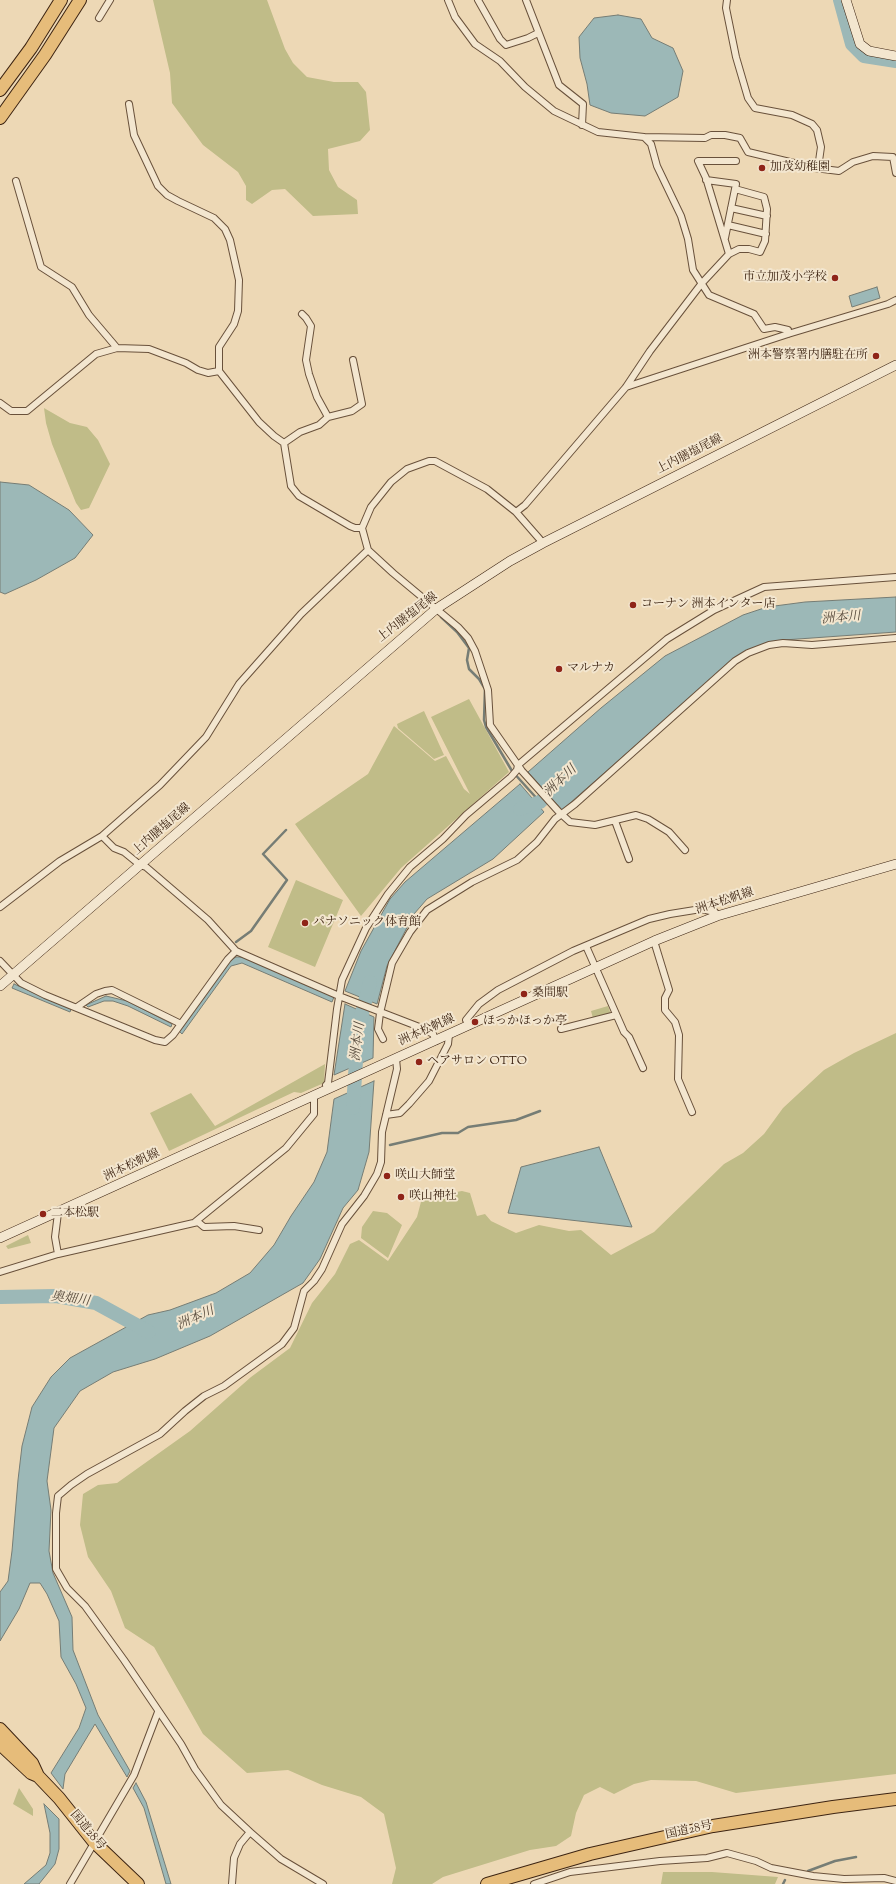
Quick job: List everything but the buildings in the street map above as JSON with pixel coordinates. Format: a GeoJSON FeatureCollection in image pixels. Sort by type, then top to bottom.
{"type":"FeatureCollection","features":[{"type":"Feature","properties":{"kind":"highway"},"geometry":{"type":"LineString","coordinates":[[0,90],[30,48],[61,0]]}},
{"type":"Feature","properties":{"kind":"highway"},"geometry":{"type":"LineString","coordinates":[[0,118],[45,55],[80,0]]}},
{"type":"Feature","properties":{"kind":"highway","name":"国道28号"},"geometry":{"type":"LineString","coordinates":[[0,1729],[32,1763],[38,1776],[59,1798],[94,1842],[138,1884]]}},
{"type":"Feature","properties":{"kind":"highway","name":"国道28号"},"geometry":{"type":"LineString","coordinates":[[0,1744],[30,1773],[38,1776]]}},
{"type":"Feature","properties":{"kind":"highway","name":"国道28号"},"geometry":{"type":"LineString","coordinates":[[486,1884],[543,1866],[713,1826],[811,1810],[896,1800]]}},
{"type":"Feature","properties":{"kind":"main road"},"geometry":{"type":"LineString","coordinates":[[846,0],[860,44],[869,51],[896,56]]}},
{"type":"Feature","properties":{"kind":"main road","name":"上内膳塩尾線"},"geometry":{"type":"LineString","coordinates":[[0,986],[436,609],[510,561],[542,543],[896,365]]}},
{"type":"Feature","properties":{"kind":"main road","name":"洲本松帆線"},"geometry":{"type":"LineString","coordinates":[[0,1238],[314,1096],[328,1087],[392,1061],[654,941],[717,916],[896,864]]}},
{"type":"Feature","properties":{"kind":"street"},"geometry":{"type":"LineString","coordinates":[[99,18],[110,0]]}},
{"type":"Feature","properties":{"kind":"street"},"geometry":{"type":"LineString","coordinates":[[448,0],[455,17],[475,44],[500,61],[525,87],[554,111],[598,132],[644,137],[705,138],[711,135],[725,135],[740,138],[748,152],[818,168],[839,171],[853,162],[873,156],[893,157],[896,173]]}},
{"type":"Feature","properties":{"kind":"street"},"geometry":{"type":"LineString","coordinates":[[478,0],[500,39],[506,45],[538,33]]}},
{"type":"Feature","properties":{"kind":"street"},"geometry":{"type":"LineString","coordinates":[[526,0],[559,85],[583,104],[582,125]]}},
{"type":"Feature","properties":{"kind":"street"},"geometry":{"type":"LineString","coordinates":[[727,0],[726,8],[736,57],[748,98],[754,108],[792,115],[812,124],[817,130],[821,147],[818,168]]}},
{"type":"Feature","properties":{"kind":"street"},"geometry":{"type":"LineString","coordinates":[[129,104],[134,135],[158,186],[167,195],[214,218],[225,229],[230,240],[239,280],[238,311],[234,324],[219,347],[219,371],[259,422],[284,443],[291,486],[299,496],[350,526],[362,528]]}},
{"type":"Feature","properties":{"kind":"street"},"geometry":{"type":"LineString","coordinates":[[644,137],[651,144],[656,166],[681,216],[688,239],[693,270],[709,295],[754,314],[764,330],[776,327],[788,330],[788,334]]}},
{"type":"Feature","properties":{"kind":"street"},"geometry":{"type":"LineString","coordinates":[[729,254],[706,180],[698,161],[736,161]]}},
{"type":"Feature","properties":{"kind":"street"},"geometry":{"type":"LineString","coordinates":[[706,180],[736,184],[724,239]]}},
{"type":"Feature","properties":{"kind":"street"},"geometry":{"type":"LineString","coordinates":[[16,181],[41,267],[72,287],[89,315],[117,348]]}},
{"type":"Feature","properties":{"kind":"street"},"geometry":{"type":"LineString","coordinates":[[516,512],[525,505],[626,387],[650,351],[702,283],[729,254],[739,249],[749,248],[760,252],[765,241],[766,234],[767,216],[764,197],[735,188]]}},
{"type":"Feature","properties":{"kind":"street"},"geometry":{"type":"LineString","coordinates":[[731,208],[767,216]]}},
{"type":"Feature","properties":{"kind":"street"},"geometry":{"type":"LineString","coordinates":[[728,225],[766,234]]}},
{"type":"Feature","properties":{"kind":"street"},"geometry":{"type":"LineString","coordinates":[[626,387],[788,334],[888,304],[896,300]]}},
{"type":"Feature","properties":{"kind":"street"},"geometry":{"type":"LineString","coordinates":[[302,314],[310,326],[306,360],[317,397],[328,417]]}},
{"type":"Feature","properties":{"kind":"street"},"geometry":{"type":"LineString","coordinates":[[0,403],[11,411],[26,411],[96,354],[117,348],[150,349],[186,363],[198,370],[208,373],[219,371]]}},
{"type":"Feature","properties":{"kind":"street"},"geometry":{"type":"LineString","coordinates":[[284,443],[300,432],[319,425],[328,417],[352,411],[362,404],[353,360]]}},
{"type":"Feature","properties":{"kind":"street"},"geometry":{"type":"LineString","coordinates":[[542,543],[516,512],[488,489],[439,462],[429,461],[407,469],[391,482],[371,507],[362,528],[368,550],[458,627],[475,651],[488,690],[490,725],[519,769],[560,813],[570,822],[595,825],[636,815],[648,819],[669,832],[685,850]]}},
{"type":"Feature","properties":{"kind":"street"},"geometry":{"type":"LineString","coordinates":[[0,907],[60,861],[102,836],[160,785],[206,737],[238,684],[301,614],[368,550]]}},
{"type":"Feature","properties":{"kind":"street"},"geometry":{"type":"LineString","coordinates":[[328,1087],[345,971],[366,928],[388,894],[410,867],[443,839],[466,815],[667,639],[714,610],[764,587],[896,577]]}},
{"type":"Feature","properties":{"kind":"street"},"geometry":{"type":"LineString","coordinates":[[383,1039],[378,1029],[378,1012],[392,963],[410,932],[427,910],[472,882],[517,860],[537,842],[560,813],[724,671],[748,653],[769,645],[784,643],[812,645],[896,638]]}},
{"type":"Feature","properties":{"kind":"street"},"geometry":{"type":"LineString","coordinates":[[616,821],[629,859]]}},
{"type":"Feature","properties":{"kind":"street"},"geometry":{"type":"LineString","coordinates":[[102,836],[114,848],[124,852],[140,865],[146,867],[208,920],[236,951],[341,997],[433,1034],[436,1040]]}},
{"type":"Feature","properties":{"kind":"street"},"geometry":{"type":"LineString","coordinates":[[469,1026],[466,1020],[479,1004],[498,990],[573,951],[649,919],[670,914],[701,910],[716,912],[717,916]]}},
{"type":"Feature","properties":{"kind":"street"},"geometry":{"type":"LineString","coordinates":[[654,941],[669,990],[666,998],[666,1010],[675,1022],[679,1035],[678,1079],[692,1112]]}},
{"type":"Feature","properties":{"kind":"street"},"geometry":{"type":"LineString","coordinates":[[586,946],[616,1015],[643,1068]]}},
{"type":"Feature","properties":{"kind":"street"},"geometry":{"type":"LineString","coordinates":[[0,961],[22,983],[77,1008],[161,1042],[165,1042],[170,1039],[236,951]]}},
{"type":"Feature","properties":{"kind":"street"},"geometry":{"type":"LineString","coordinates":[[77,1008],[96,994],[112,990],[181,1024]]}},
{"type":"Feature","properties":{"kind":"street"},"geometry":{"type":"LineString","coordinates":[[561,1029],[616,1015]]}},
{"type":"Feature","properties":{"kind":"street"},"geometry":{"type":"LineString","coordinates":[[386,1115],[400,1112],[429,1081],[448,1044],[449,1035]]}},
{"type":"Feature","properties":{"kind":"street"},"geometry":{"type":"LineString","coordinates":[[323,1884],[281,1859],[221,1805],[195,1768],[181,1744],[85,1606],[67,1588],[56,1568],[56,1513],[58,1496],[87,1474],[160,1434],[204,1396],[224,1386],[282,1344],[294,1328],[304,1291],[322,1269],[342,1224],[364,1196],[377,1174],[381,1162],[382,1132],[397,1068],[392,1061]]}},
{"type":"Feature","properties":{"kind":"street"},"geometry":{"type":"LineString","coordinates":[[194,1223],[286,1148],[314,1114],[314,1096]]}},
{"type":"Feature","properties":{"kind":"street"},"geometry":{"type":"LineString","coordinates":[[58,1213],[56,1237],[58,1254]]}},
{"type":"Feature","properties":{"kind":"street"},"geometry":{"type":"LineString","coordinates":[[0,1272],[58,1254],[198,1222],[204,1227],[234,1226],[259,1230]]}},
{"type":"Feature","properties":{"kind":"street"},"geometry":{"type":"LineString","coordinates":[[70,1884],[134,1775],[158,1712]]}},
{"type":"Feature","properties":{"kind":"street"},"geometry":{"type":"LineString","coordinates":[[232,1884],[234,1858],[240,1844],[250,1832]]}},
{"type":"Feature","properties":{"kind":"street"},"geometry":{"type":"LineString","coordinates":[[534,1884],[570,1872],[660,1861],[707,1858],[727,1853],[756,1861],[771,1868],[813,1876],[884,1878],[896,1881]]}},
{"type":"Feature","properties":{"kind":"shaded area"},"geometry":{"type":"Polygon","coordinates":[[[153,0],[267,0],[285,49],[293,63],[307,77],[334,82],[358,82],[366,92],[370,130],[360,141],[328,149],[329,170],[338,187],[357,200],[358,214],[313,216],[285,189],[272,190],[252,204],[246,200],[246,186],[238,172],[203,145],[172,103],[170,73],[153,0]]]}},
{"type":"Feature","properties":{"kind":"shaded area"},"geometry":{"type":"Polygon","coordinates":[[[44,408],[70,423],[87,427],[98,440],[110,464],[89,508],[81,510],[76,503],[52,444],[46,423],[44,408]]]}},
{"type":"Feature","properties":{"kind":"shaded area"},"geometry":{"type":"Polygon","coordinates":[[[469,699],[509,772],[401,868],[361,916],[295,824],[368,774],[394,726],[435,761],[446,756],[464,789],[470,794],[431,717],[469,699]]]}},
{"type":"Feature","properties":{"kind":"shaded area"},"geometry":{"type":"Polygon","coordinates":[[[424,711],[444,755],[434,759],[398,728],[397,724],[424,711]]]}},
{"type":"Feature","properties":{"kind":"shaded area","name":"パナソニック体育館"},"geometry":{"type":"Polygon","coordinates":[[[296,880],[343,900],[315,967],[268,947],[296,880]]]}},
{"type":"Feature","properties":{"kind":"shaded area"},"geometry":{"type":"Polygon","coordinates":[[[608,1006],[612,1017],[594,1022],[591,1011],[608,1006]]]}},
{"type":"Feature","properties":{"kind":"shaded area"},"geometry":{"type":"Polygon","coordinates":[[[896,1033],[896,1774],[736,1793],[696,1781],[651,1780],[634,1784],[614,1794],[600,1787],[584,1795],[576,1813],[571,1836],[556,1846],[530,1850],[443,1877],[432,1884],[392,1884],[396,1868],[384,1814],[361,1797],[322,1785],[288,1770],[247,1773],[203,1734],[154,1647],[125,1628],[111,1591],[88,1557],[80,1525],[83,1494],[98,1485],[117,1483],[190,1431],[251,1377],[290,1348],[312,1303],[335,1274],[350,1244],[359,1240],[388,1261],[417,1217],[422,1198],[462,1191],[470,1193],[477,1216],[485,1214],[491,1221],[516,1233],[539,1225],[569,1231],[581,1230],[611,1255],[654,1232],[724,1164],[743,1153],[764,1134],[783,1108],[824,1070],[854,1053],[896,1033]]]}},
{"type":"Feature","properties":{"kind":"shaded area"},"geometry":{"type":"Polygon","coordinates":[[[325,1064],[324,1083],[301,1093],[294,1092],[169,1151],[150,1113],[191,1093],[215,1126],[325,1064]]]}},
{"type":"Feature","properties":{"kind":"shaded area"},"geometry":{"type":"Polygon","coordinates":[[[373,1211],[387,1213],[402,1225],[388,1258],[361,1238],[362,1227],[373,1211]]]}},
{"type":"Feature","properties":{"kind":"shaded area"},"geometry":{"type":"Polygon","coordinates":[[[28,1235],[31,1243],[8,1249],[6,1246],[28,1235]]]}},
{"type":"Feature","properties":{"kind":"shaded area"},"geometry":{"type":"Polygon","coordinates":[[[19,1788],[33,1809],[33,1816],[13,1804],[19,1788]]]}},
{"type":"Feature","properties":{"kind":"shaded area"},"geometry":{"type":"Polygon","coordinates":[[[663,1872],[712,1872],[778,1877],[775,1884],[661,1884],[663,1872]]]}},
{"type":"Feature","properties":{"kind":"water"},"geometry":{"type":"Polygon","coordinates":[[[618,15],[641,19],[652,38],[673,48],[683,71],[678,97],[645,116],[611,113],[590,105],[587,84],[580,58],[579,37],[594,18],[618,15]]]}},
{"type":"Feature","properties":{"kind":"water"},"geometry":{"type":"Polygon","coordinates":[[[877,287],[880,298],[852,307],[849,296],[877,287]]]}},
{"type":"Feature","properties":{"kind":"water"},"geometry":{"type":"Polygon","coordinates":[[[0,482],[29,485],[69,510],[93,535],[75,558],[36,580],[5,594],[0,592],[0,482]]]}},
{"type":"Feature","properties":{"kind":"water"},"geometry":{"type":"Polygon","coordinates":[[[896,597],[896,632],[784,640],[735,658],[562,810],[528,772],[601,708],[665,656],[743,615],[767,607],[805,602],[896,597]]]}},
{"type":"Feature","properties":{"kind":"water"},"geometry":{"type":"Polygon","coordinates":[[[520,784],[544,812],[493,859],[427,899],[414,914],[387,966],[377,1004],[345,991],[361,951],[390,899],[405,882],[520,784]]]}},
{"type":"Feature","properties":{"kind":"water"},"geometry":{"type":"Polygon","coordinates":[[[236,957],[243,957],[334,997],[332,1002],[242,963],[231,966],[182,1034],[179,1031],[229,961],[236,957]]]}},
{"type":"Feature","properties":{"kind":"water"},"geometry":{"type":"Polygon","coordinates":[[[14,984],[71,1009],[70,1012],[12,988],[14,984]]]}},
{"type":"Feature","properties":{"kind":"water"},"geometry":{"type":"Polygon","coordinates":[[[106,996],[127,1001],[172,1024],[171,1027],[128,1006],[113,1001],[104,1001],[88,1007],[86,1005],[106,996]]]}},
{"type":"Feature","properties":{"kind":"water"},"geometry":{"type":"Polygon","coordinates":[[[345,1004],[374,1017],[373,1058],[334,1075],[345,1004]]]}},
{"type":"Feature","properties":{"kind":"water"},"geometry":{"type":"Polygon","coordinates":[[[374,1081],[369,1152],[358,1190],[343,1208],[320,1259],[303,1283],[210,1336],[155,1359],[113,1372],[80,1391],[54,1428],[47,1481],[51,1510],[49,1551],[53,1573],[72,1617],[73,1650],[98,1715],[130,1771],[127,1777],[95,1724],[65,1774],[63,1789],[51,1773],[79,1728],[86,1708],[76,1684],[61,1657],[59,1621],[47,1594],[40,1583],[30,1583],[19,1609],[0,1641],[0,1592],[8,1581],[22,1446],[32,1407],[51,1377],[70,1358],[148,1315],[170,1310],[216,1293],[250,1273],[274,1245],[314,1182],[327,1152],[334,1099],[374,1081]]]}},
{"type":"Feature","properties":{"kind":"water"},"geometry":{"type":"Polygon","coordinates":[[[599,1147],[632,1227],[508,1213],[521,1167],[599,1147]]]}},
{"type":"Feature","properties":{"kind":"water"},"geometry":{"type":"Polygon","coordinates":[[[136,1783],[146,1802],[171,1884],[166,1884],[144,1808],[133,1788],[136,1783]]]}},
{"type":"Feature","properties":{"kind":"water"},"geometry":{"type":"Polygon","coordinates":[[[44,1804],[59,1819],[59,1849],[55,1864],[39,1884],[24,1884],[46,1865],[50,1853],[50,1833],[44,1804]]]}},
{"type":"Feature","properties":{"kind":"waterway"},"geometry":{"type":"LineString","coordinates":[[840,0],[852,44],[864,56],[896,61]]}},
{"type":"Feature","properties":{"kind":"waterway"},"geometry":{"type":"LineString","coordinates":[[441,617],[457,632],[469,648],[467,660],[469,669],[479,679],[485,689],[484,720],[486,727],[512,771],[540,802]]}},
{"type":"Feature","properties":{"kind":"waterway","name":"洲本川"},"geometry":{"type":"LineString","coordinates":[[520,809],[540,802],[557,786]]}},
{"type":"Feature","properties":{"kind":"waterway"},"geometry":{"type":"LineString","coordinates":[[236,942],[251,931],[287,880],[263,854],[286,830]]}},
{"type":"Feature","properties":{"kind":"waterway","name":"洲本川"},"geometry":{"type":"LineString","coordinates":[[353,1108],[358,1029],[370,982]]}},
{"type":"Feature","properties":{"kind":"waterway"},"geometry":{"type":"LineString","coordinates":[[390,1145],[442,1133],[458,1133],[468,1127],[516,1120],[540,1111]]}},
{"type":"Feature","properties":{"kind":"waterway","name":"奥畑川"},"geometry":{"type":"LineString","coordinates":[[0,1297],[56,1296],[96,1303],[149,1332]]}},
{"type":"Feature","properties":{"kind":"waterway"},"geometry":{"type":"LineString","coordinates":[[808,1871],[835,1861],[856,1857]]}},
{"type":"Feature","properties":{"kind":"waterway"},"geometry":{"type":"LineString","coordinates":[[783,1884],[785,1880]]}},
{"type":"Feature","properties":{"kind":"place","name":"加茂幼稚園"},"geometry":{"type":"Point","coordinates":[762,168]}},
{"type":"Feature","properties":{"kind":"place","name":"市立加茂小学校"},"geometry":{"type":"Point","coordinates":[835,278]}},
{"type":"Feature","properties":{"kind":"place","name":"洲本警察署内膳駐在所"},"geometry":{"type":"Point","coordinates":[876,356]}},
{"type":"Feature","properties":{"kind":"place","name":"コーナン 洲本インター店"},"geometry":{"type":"Point","coordinates":[633,605]}},
{"type":"Feature","properties":{"kind":"place","name":"マルナカ"},"geometry":{"type":"Point","coordinates":[559,669]}},
{"type":"Feature","properties":{"kind":"place","name":"パナソニック体育館"},"geometry":{"type":"Point","coordinates":[305,923]}},
{"type":"Feature","properties":{"kind":"place","name":"桑間駅"},"geometry":{"type":"Point","coordinates":[524,994]}},
{"type":"Feature","properties":{"kind":"place","name":"ほっかほっか亭"},"geometry":{"type":"Point","coordinates":[475,1022]}},
{"type":"Feature","properties":{"kind":"place","name":"ヘアサロン OTTO"},"geometry":{"type":"Point","coordinates":[419,1062]}},
{"type":"Feature","properties":{"kind":"place","name":"咲山大師堂"},"geometry":{"type":"Point","coordinates":[387,1176]}},
{"type":"Feature","properties":{"kind":"place","name":"咲山神社"},"geometry":{"type":"Point","coordinates":[401,1197]}},
{"type":"Feature","properties":{"kind":"place","name":"二本松駅"},"geometry":{"type":"Point","coordinates":[43,1214]}}]}
